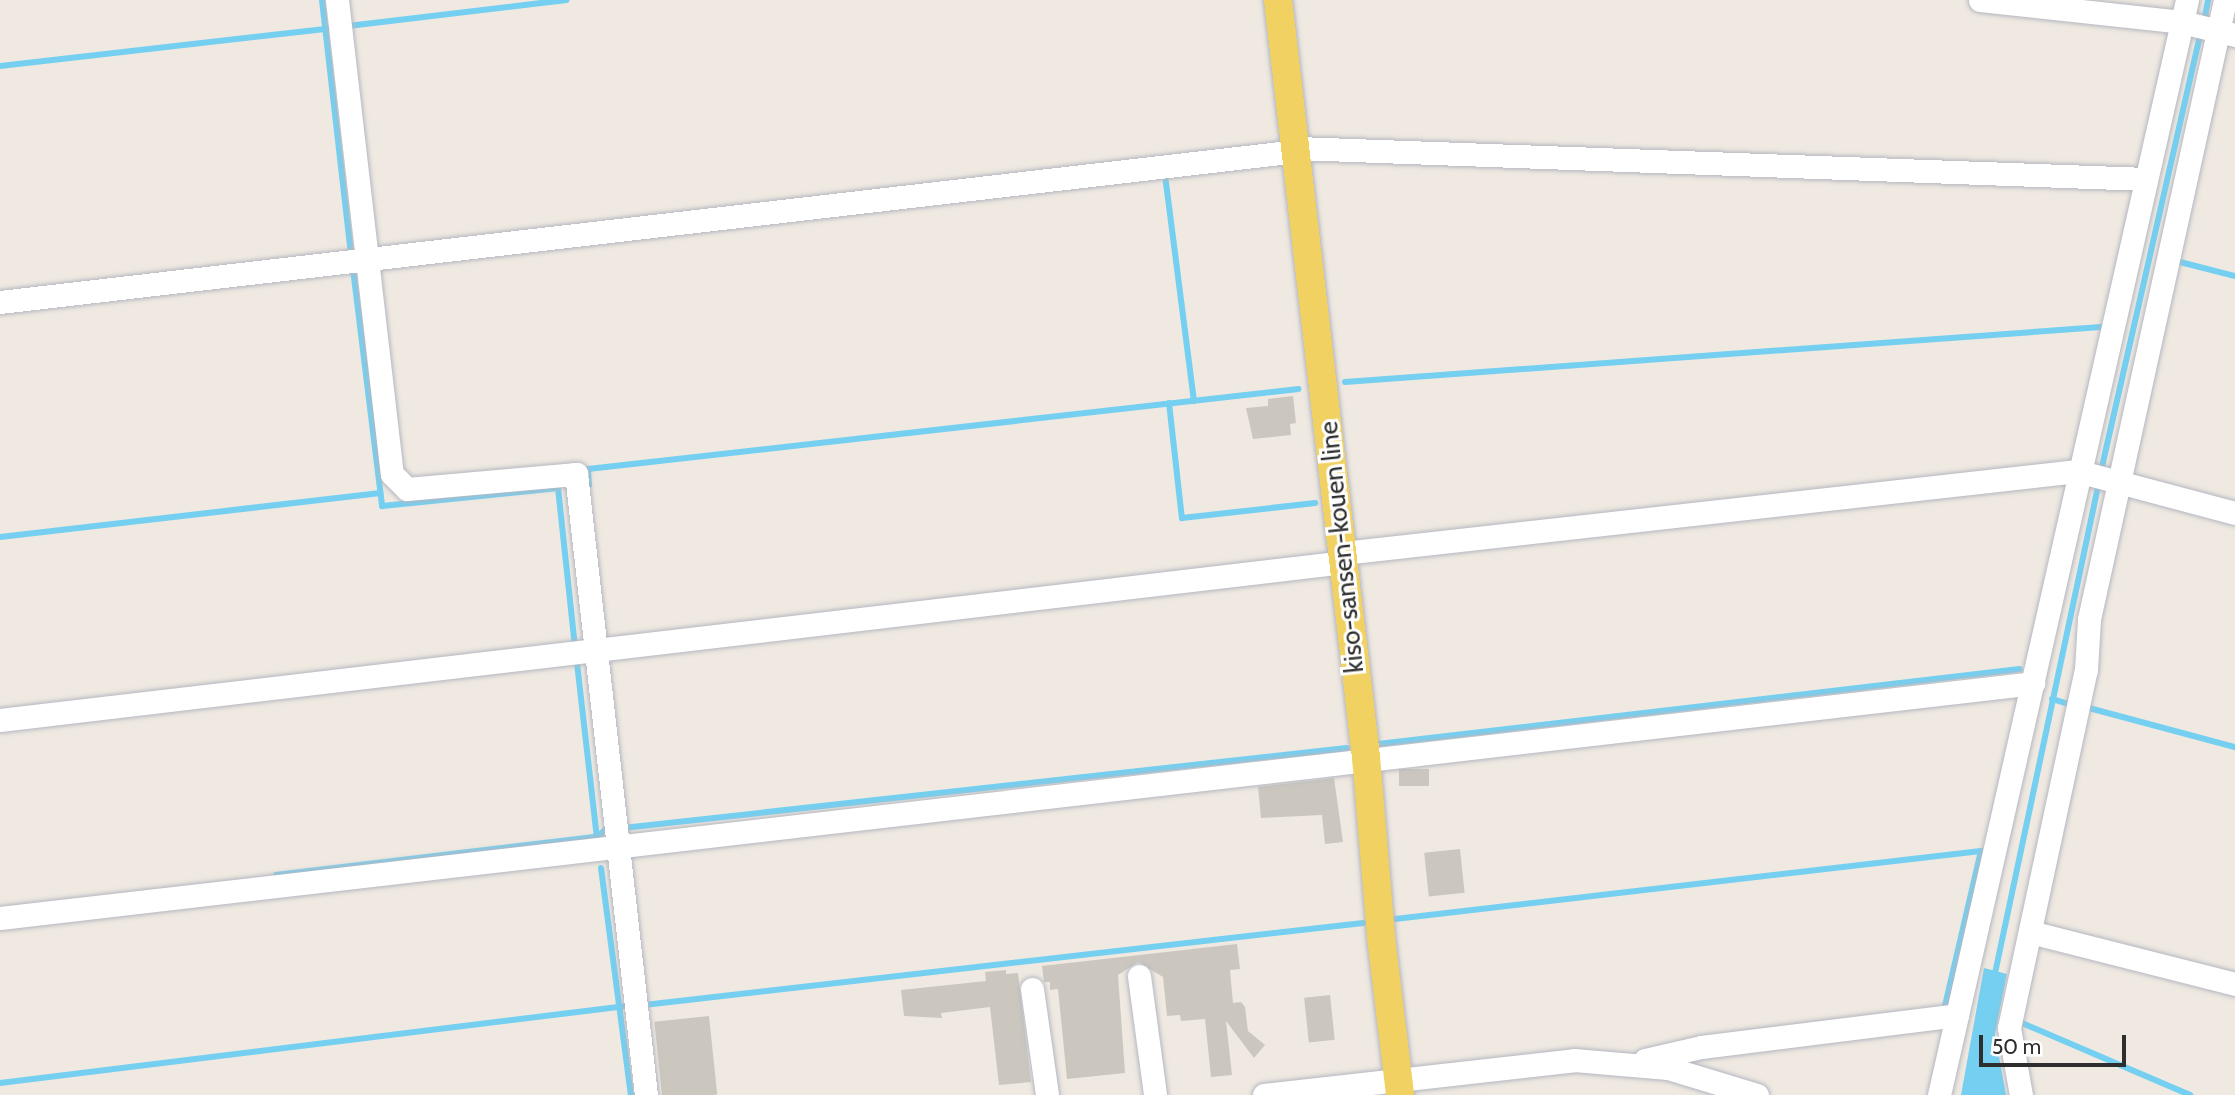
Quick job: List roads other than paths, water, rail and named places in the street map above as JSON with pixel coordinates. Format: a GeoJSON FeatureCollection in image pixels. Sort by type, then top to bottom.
{"type":"FeatureCollection","features":[{"type":"Feature","properties":{"kind":"main road","name":"kiso-sansen-kouen line"},"geometry":{"type":"LineString","coordinates":[[1278,0],[1298,150],[1344,558],[1366,757],[1381,937],[1399,1087]]}},
{"type":"Feature","properties":{"kind":"street"},"geometry":{"type":"LineString","coordinates":[[337,0],[392,474],[407,489],[576,474],[620,844],[646,1095]]}},
{"type":"Feature","properties":{"kind":"street"},"geometry":{"type":"LineString","coordinates":[[1980,0],[2186,15],[2223,32]]}},
{"type":"Feature","properties":{"kind":"street"},"geometry":{"type":"LineString","coordinates":[[2021,1095],[2009,1028],[2086,670],[2088,619],[2115,482],[2223,32],[2225,0]]}},
{"type":"Feature","properties":{"kind":"street"},"geometry":{"type":"LineString","coordinates":[[1939,1095],[2082,472],[2146,179],[2186,15]]}},
{"type":"Feature","properties":{"kind":"street"},"geometry":{"type":"LineString","coordinates":[[0,302],[1298,150],[2146,179]]}},
{"type":"Feature","properties":{"kind":"street"},"geometry":{"type":"LineString","coordinates":[[0,720],[598,651],[1344,558],[2082,472],[2235,513]]}},
{"type":"Feature","properties":{"kind":"street"},"geometry":{"type":"LineString","coordinates":[[0,918],[1366,757],[2033,683]]}},
{"type":"Feature","properties":{"kind":"street"},"geometry":{"type":"LineString","coordinates":[[2030,932],[2235,984]]}},
{"type":"Feature","properties":{"kind":"street"},"geometry":{"type":"LineString","coordinates":[[1139,975],[1155,1095]]}},
{"type":"Feature","properties":{"kind":"street"},"geometry":{"type":"LineString","coordinates":[[1032,989],[1047,1095]]}},
{"type":"Feature","properties":{"kind":"street"},"geometry":{"type":"LineString","coordinates":[[1628,1063],[1700,1047],[1957,1015]]}},
{"type":"Feature","properties":{"kind":"street"},"geometry":{"type":"LineString","coordinates":[[1264,1095],[1399,1087],[1574,1060],[1628,1063],[1710,1077],[1757,1095]]}},
{"type":"Feature","properties":{"kind":"water"},"geometry":{"type":"Polygon","coordinates":[[[1984,968],[2007,974],[1995,1034],[2006,1095],[1961,1095],[1984,968]]]}},
{"type":"Feature","properties":{"kind":"waterway"},"geometry":{"type":"LineString","coordinates":[[322,0],[351,253]]}},
{"type":"Feature","properties":{"kind":"waterway"},"geometry":{"type":"LineString","coordinates":[[348,26],[566,0]]}},
{"type":"Feature","properties":{"kind":"waterway"},"geometry":{"type":"LineString","coordinates":[[2204,21],[2208,0]]}},
{"type":"Feature","properties":{"kind":"waterway"},"geometry":{"type":"LineString","coordinates":[[0,66],[332,28]]}},
{"type":"Feature","properties":{"kind":"waterway"},"geometry":{"type":"LineString","coordinates":[[2101,471],[2201,32]]}},
{"type":"Feature","properties":{"kind":"waterway"},"geometry":{"type":"LineString","coordinates":[[1165,175],[1194,401]]}},
{"type":"Feature","properties":{"kind":"waterway"},"geometry":{"type":"LineString","coordinates":[[2176,261],[2235,276]]}},
{"type":"Feature","properties":{"kind":"waterway"},"geometry":{"type":"LineString","coordinates":[[353,269],[382,506],[558,488],[575,647]]}},
{"type":"Feature","properties":{"kind":"waterway"},"geometry":{"type":"LineString","coordinates":[[1345,382],[2101,327]]}},
{"type":"Feature","properties":{"kind":"waterway"},"geometry":{"type":"LineString","coordinates":[[584,485],[589,485],[588,469],[1299,389]]}},
{"type":"Feature","properties":{"kind":"waterway"},"geometry":{"type":"LineString","coordinates":[[1169,403],[1182,518],[1315,503]]}},
{"type":"Feature","properties":{"kind":"waterway"},"geometry":{"type":"LineString","coordinates":[[1994,978],[2099,482]]}},
{"type":"Feature","properties":{"kind":"waterway"},"geometry":{"type":"LineString","coordinates":[[0,537],[380,493]]}},
{"type":"Feature","properties":{"kind":"waterway"},"geometry":{"type":"LineString","coordinates":[[577,663],[597,838]]}},
{"type":"Feature","properties":{"kind":"waterway"},"geometry":{"type":"LineString","coordinates":[[1378,744],[2020,669]]}},
{"type":"Feature","properties":{"kind":"waterway"},"geometry":{"type":"LineString","coordinates":[[2052,699],[2068,704]]}},
{"type":"Feature","properties":{"kind":"waterway"},"geometry":{"type":"LineString","coordinates":[[2089,708],[2235,747]]}},
{"type":"Feature","properties":{"kind":"waterway"},"geometry":{"type":"LineString","coordinates":[[623,828],[1347,748]]}},
{"type":"Feature","properties":{"kind":"waterway"},"geometry":{"type":"LineString","coordinates":[[276,875],[597,837],[605,830]]}},
{"type":"Feature","properties":{"kind":"waterway"},"geometry":{"type":"LineString","coordinates":[[1395,919],[1981,851],[1945,1006]]}},
{"type":"Feature","properties":{"kind":"waterway"},"geometry":{"type":"LineString","coordinates":[[601,868],[631,1095]]}},
{"type":"Feature","properties":{"kind":"waterway"},"geometry":{"type":"LineString","coordinates":[[644,1005],[1363,923]]}},
{"type":"Feature","properties":{"kind":"waterway"},"geometry":{"type":"LineString","coordinates":[[0,1083],[626,1006]]}},
{"type":"Feature","properties":{"kind":"waterway"},"geometry":{"type":"LineString","coordinates":[[2022,1023],[2190,1095]]}}]}
